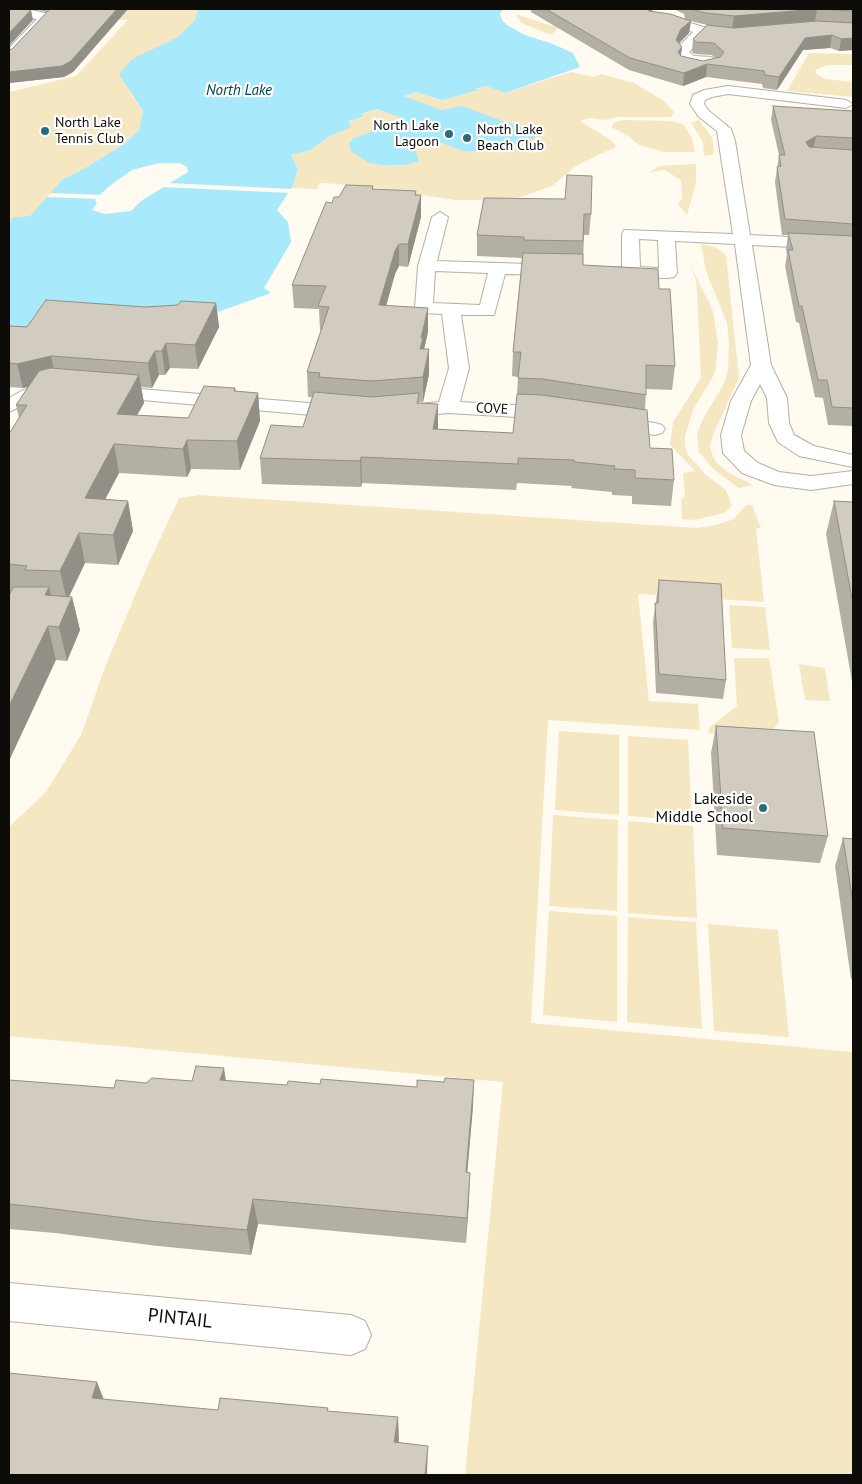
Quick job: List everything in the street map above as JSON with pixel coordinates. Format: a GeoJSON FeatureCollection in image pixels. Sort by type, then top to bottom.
{"type":"FeatureCollection","features":[{"type":"Feature","properties":{"kind":"street"},"geometry":{"type":"LineString","coordinates":[[9,11],[26,12],[45,18],[9,55]]}},
{"type":"Feature","properties":{"kind":"street"},"geometry":{"type":"LineString","coordinates":[[666,19],[702,31],[749,33]]}},
{"type":"Feature","properties":{"kind":"street"},"geometry":{"type":"LineString","coordinates":[[692,60],[682,53],[685,46],[702,31]]}},
{"type":"Feature","properties":{"kind":"street"},"geometry":{"type":"LineString","coordinates":[[850,104],[728,90],[709,93],[698,98],[697,104],[704,114],[727,123],[761,365],[778,398],[779,423],[785,438],[807,451],[853,461]]}},
{"type":"Feature","properties":{"kind":"street"},"geometry":{"type":"LineString","coordinates":[[739,106],[745,103],[766,102],[811,105],[850,104]]}},
{"type":"Feature","properties":{"kind":"street"},"geometry":{"type":"LineString","coordinates":[[440,217],[427,266],[424,308],[488,311],[498,268]]}},
{"type":"Feature","properties":{"kind":"street"},"geometry":{"type":"LineString","coordinates":[[631,272],[630,234],[853,245]]}},
{"type":"Feature","properties":{"kind":"street"},"geometry":{"type":"LineString","coordinates":[[602,271],[668,273],[666,236]]}},
{"type":"Feature","properties":{"kind":"street"},"geometry":{"type":"LineString","coordinates":[[427,266],[574,270]]}},
{"type":"Feature","properties":{"kind":"street"},"geometry":{"type":"LineString","coordinates":[[448,407],[458,368],[450,310]]}},
{"type":"Feature","properties":{"kind":"street"},"geometry":{"type":"LineString","coordinates":[[761,365],[741,401],[731,435],[734,453],[750,468],[774,478],[811,483],[853,478]]}},
{"type":"Feature","properties":{"kind":"street","name":"COVE"},"geometry":{"type":"LineString","coordinates":[[9,406],[30,394],[56,388],[373,414],[448,407],[541,412],[655,429]]}},
{"type":"Feature","properties":{"kind":"street","name":"PINTAIL"},"geometry":{"type":"LineString","coordinates":[[9,1302],[351,1335]]}},
{"type":"Feature","properties":{"kind":"shaded area"},"geometry":{"type":"Polygon","coordinates":[[[32,9],[198,9],[195,20],[173,42],[132,59],[129,91],[143,111],[139,130],[125,143],[89,166],[30,216],[13,217],[9,225],[9,92],[76,76],[128,20],[54,18],[32,9]]]}},
{"type":"Feature","properties":{"kind":"shaded area"},"geometry":{"type":"Polygon","coordinates":[[[515,14],[560,27],[551,35],[522,23],[515,14]]]}},
{"type":"Feature","properties":{"kind":"shaded area"},"geometry":{"type":"Polygon","coordinates":[[[809,53],[853,54],[853,65],[827,65],[815,70],[817,75],[825,79],[853,82],[853,97],[787,91],[809,53]]]}},
{"type":"Feature","properties":{"kind":"shaded area","name":"North Lake Beach Club"},"geometry":{"type":"Polygon","coordinates":[[[571,72],[594,77],[601,74],[634,83],[664,101],[674,112],[671,117],[619,117],[605,120],[590,118],[580,121],[612,141],[616,147],[577,165],[552,186],[521,197],[494,200],[455,200],[380,188],[325,183],[319,183],[317,189],[292,188],[298,169],[291,155],[310,150],[332,135],[350,127],[349,122],[360,115],[377,109],[381,111],[423,104],[404,96],[416,92],[442,100],[486,86],[505,93],[571,72]]]}},
{"type":"Feature","properties":{"kind":"shaded area"},"geometry":{"type":"Polygon","coordinates":[[[625,120],[669,121],[683,124],[692,138],[695,152],[664,152],[639,145],[627,135],[611,127],[614,122],[625,120]]]}},
{"type":"Feature","properties":{"kind":"shaded area"},"geometry":{"type":"Polygon","coordinates":[[[699,120],[713,139],[711,142],[713,142],[714,153],[712,155],[704,156],[703,142],[691,123],[699,120]]]}},
{"type":"Feature","properties":{"kind":"shaded area"},"geometry":{"type":"Polygon","coordinates":[[[696,164],[696,182],[687,215],[678,204],[682,198],[681,180],[664,170],[650,172],[659,166],[696,164]]]}},
{"type":"Feature","properties":{"kind":"shaded area"},"geometry":{"type":"Polygon","coordinates":[[[701,244],[717,248],[726,255],[739,378],[713,435],[710,447],[713,457],[719,465],[753,485],[739,488],[713,469],[699,452],[697,434],[702,421],[724,383],[728,371],[729,344],[727,323],[706,271],[701,244]]]}},
{"type":"Feature","properties":{"kind":"shaded area"},"geometry":{"type":"Polygon","coordinates":[[[690,264],[713,311],[718,343],[715,373],[693,410],[685,436],[685,447],[688,455],[706,475],[726,490],[732,506],[724,513],[695,520],[682,519],[681,499],[685,496],[683,473],[695,471],[670,445],[673,422],[701,378],[696,280],[690,264]]]}},
{"type":"Feature","properties":{"kind":"shaded area"},"geometry":{"type":"Polygon","coordinates":[[[200,495],[697,528],[716,525],[734,519],[746,505],[752,505],[761,528],[756,528],[764,602],[638,594],[649,701],[698,704],[700,730],[548,720],[531,1023],[853,1052],[853,1475],[465,1475],[503,1082],[9,1036],[9,827],[46,792],[81,735],[105,667],[147,567],[179,498],[200,495]]]}},
{"type":"Feature","properties":{"kind":"shaded area"},"geometry":{"type":"Polygon","coordinates":[[[729,605],[765,607],[770,650],[732,648],[729,605]]]}},
{"type":"Feature","properties":{"kind":"shaded area"},"geometry":{"type":"Polygon","coordinates":[[[734,658],[769,658],[779,722],[773,730],[746,736],[708,733],[710,727],[737,706],[734,658]]]}},
{"type":"Feature","properties":{"kind":"shaded area"},"geometry":{"type":"Polygon","coordinates":[[[799,664],[825,668],[830,701],[805,700],[799,664]]]}},
{"type":"Feature","properties":{"kind":"shaded area"},"geometry":{"type":"Polygon","coordinates":[[[559,731],[619,735],[619,815],[555,810],[559,731]]]}},
{"type":"Feature","properties":{"kind":"shaded area"},"geometry":{"type":"Polygon","coordinates":[[[628,736],[688,740],[692,821],[628,816],[628,736]]]}},
{"type":"Feature","properties":{"kind":"shaded area"},"geometry":{"type":"Polygon","coordinates":[[[553,815],[618,820],[617,911],[549,906],[553,815]]]}},
{"type":"Feature","properties":{"kind":"shaded area"},"geometry":{"type":"Polygon","coordinates":[[[628,821],[693,826],[697,918],[628,913],[628,821]]]}},
{"type":"Feature","properties":{"kind":"shaded area"},"geometry":{"type":"Polygon","coordinates":[[[549,911],[617,916],[617,1022],[543,1015],[549,911]]]}},
{"type":"Feature","properties":{"kind":"shaded area"},"geometry":{"type":"Polygon","coordinates":[[[628,917],[696,922],[702,1029],[627,1022],[628,917]]]}},
{"type":"Feature","properties":{"kind":"shaded area"},"geometry":{"type":"Polygon","coordinates":[[[708,924],[778,930],[789,1037],[714,1031],[708,924]]]}},
{"type":"Feature","properties":{"kind":"water","name":"North Lake"},"geometry":{"type":"Polygon","coordinates":[[[198,9],[503,9],[500,14],[502,20],[507,25],[525,35],[573,53],[580,67],[505,93],[486,86],[442,100],[416,92],[404,96],[441,110],[462,106],[511,124],[531,129],[536,137],[518,146],[484,151],[463,151],[442,143],[433,143],[415,149],[419,161],[405,165],[369,163],[351,151],[349,143],[354,138],[400,121],[399,117],[377,109],[361,114],[364,116],[349,121],[351,127],[332,135],[310,150],[291,155],[298,169],[293,186],[277,210],[288,222],[291,242],[264,288],[271,293],[198,319],[9,347],[9,225],[13,217],[30,216],[62,180],[89,166],[125,143],[139,130],[143,111],[119,74],[132,59],[178,37],[195,20],[198,9]],[[159,163],[132,170],[108,187],[95,200],[97,203],[92,210],[105,214],[131,211],[141,201],[188,172],[187,167],[179,163],[159,163]]]}},
{"type":"Feature","properties":{"kind":"pier"},"geometry":{"type":"Polygon","coordinates":[[[168,183],[294,189],[291,193],[160,187],[168,183]]]}},
{"type":"Feature","properties":{"kind":"pier"},"geometry":{"type":"Polygon","coordinates":[[[50,193],[104,195],[99,199],[47,197],[50,193]]]}},
{"type":"Feature","properties":{"kind":"building"},"geometry":{"type":"Polygon","coordinates":[[[9,9],[31,10],[9,33],[9,9]]]}},
{"type":"Feature","properties":{"kind":"building"},"geometry":{"type":"Polygon","coordinates":[[[50,9],[117,9],[71,61],[62,66],[9,72],[9,50],[50,9]]]}},
{"type":"Feature","properties":{"kind":"building"},"geometry":{"type":"Polygon","coordinates":[[[546,9],[647,9],[649,11],[670,14],[691,21],[681,29],[676,40],[682,47],[678,52],[681,56],[703,61],[720,57],[724,52],[714,43],[696,42],[693,39],[707,25],[734,28],[817,21],[853,23],[853,38],[841,39],[832,35],[805,38],[779,77],[765,75],[764,71],[707,64],[684,73],[630,58],[546,9]]]}},
{"type":"Feature","properties":{"kind":"building"},"geometry":{"type":"Polygon","coordinates":[[[691,9],[817,9],[734,16],[706,13],[691,9]]]}},
{"type":"Feature","properties":{"kind":"building"},"geometry":{"type":"Polygon","coordinates":[[[817,9],[853,9],[853,11],[817,9]]]}},
{"type":"Feature","properties":{"kind":"building"},"geometry":{"type":"Polygon","coordinates":[[[773,106],[853,111],[853,138],[816,136],[806,142],[809,147],[853,150],[853,224],[785,219],[777,167],[781,166],[779,155],[785,155],[773,106]]]}},
{"type":"Feature","properties":{"kind":"building"},"geometry":{"type":"Polygon","coordinates":[[[567,175],[592,176],[591,214],[584,214],[583,241],[524,240],[524,237],[477,235],[484,198],[565,199],[567,175]]]}},
{"type":"Feature","properties":{"kind":"building"},"geometry":{"type":"Polygon","coordinates":[[[346,185],[373,186],[372,189],[416,191],[415,195],[421,195],[408,244],[399,244],[395,251],[379,305],[428,308],[420,349],[429,349],[423,377],[372,381],[319,377],[320,373],[307,372],[329,307],[318,306],[326,286],[292,285],[326,202],[332,203],[334,197],[339,197],[346,185]]]}},
{"type":"Feature","properties":{"kind":"building"},"geometry":{"type":"Polygon","coordinates":[[[788,233],[853,236],[853,408],[832,407],[827,380],[818,380],[802,306],[799,306],[788,250],[793,250],[788,233]]]}},
{"type":"Feature","properties":{"kind":"building"},"geometry":{"type":"Polygon","coordinates":[[[523,253],[583,254],[583,265],[658,269],[659,289],[670,289],[675,366],[646,365],[646,395],[543,379],[518,378],[521,352],[513,352],[523,253]]]}},
{"type":"Feature","properties":{"kind":"building"},"geometry":{"type":"Polygon","coordinates":[[[46,300],[145,307],[178,305],[181,301],[216,303],[195,345],[166,343],[162,351],[155,351],[148,363],[51,356],[17,364],[9,363],[9,326],[27,327],[46,300]]]}},
{"type":"Feature","properties":{"kind":"building"},"geometry":{"type":"Polygon","coordinates":[[[50,368],[139,375],[117,414],[188,418],[204,386],[235,388],[234,391],[258,393],[237,441],[187,440],[183,449],[114,444],[85,498],[128,501],[113,535],[79,533],[60,571],[25,570],[27,566],[9,564],[9,434],[27,405],[16,405],[39,371],[50,368]]]}},
{"type":"Feature","properties":{"kind":"building"},"geometry":{"type":"Polygon","coordinates":[[[314,392],[372,397],[419,393],[417,403],[438,404],[433,429],[513,433],[517,394],[542,395],[647,410],[650,448],[672,449],[674,480],[635,478],[635,470],[614,469],[615,466],[574,462],[574,460],[518,458],[518,464],[361,457],[360,461],[260,458],[271,425],[303,427],[314,392]]]}},
{"type":"Feature","properties":{"kind":"building"},"geometry":{"type":"Polygon","coordinates":[[[834,501],[853,502],[853,604],[834,501]]]}},
{"type":"Feature","properties":{"kind":"building"},"geometry":{"type":"Polygon","coordinates":[[[659,580],[721,584],[726,680],[659,674],[655,603],[658,603],[659,580]]]}},
{"type":"Feature","properties":{"kind":"building"},"geometry":{"type":"Polygon","coordinates":[[[13,587],[49,587],[45,595],[72,597],[59,627],[48,626],[9,706],[9,596],[13,587]]]}},
{"type":"Feature","properties":{"kind":"building","name":"Lakeside Middle School"},"geometry":{"type":"Polygon","coordinates":[[[716,726],[814,732],[828,836],[723,828],[716,726]]]}},
{"type":"Feature","properties":{"kind":"building"},"geometry":{"type":"Polygon","coordinates":[[[843,838],[853,839],[853,903],[843,838]]]}},
{"type":"Feature","properties":{"kind":"building"},"geometry":{"type":"Polygon","coordinates":[[[196,1066],[224,1068],[220,1080],[287,1085],[288,1081],[320,1084],[321,1079],[417,1087],[417,1080],[444,1082],[445,1078],[474,1080],[466,1172],[470,1173],[467,1218],[253,1199],[247,1230],[150,1221],[9,1204],[9,1080],[114,1088],[116,1080],[146,1083],[152,1078],[192,1081],[196,1066]]]}},
{"type":"Feature","properties":{"kind":"building"},"geometry":{"type":"Polygon","coordinates":[[[9,1373],[97,1382],[92,1398],[218,1410],[220,1398],[328,1408],[327,1411],[398,1417],[394,1442],[428,1446],[425,1475],[9,1475],[9,1373]]]}},
{"type":"Feature","properties":{"kind":"place","name":"North Lake Tennis Club"},"geometry":{"type":"Point","coordinates":[45,131]}},
{"type":"Feature","properties":{"kind":"place","name":"North Lake Lagoon"},"geometry":{"type":"Point","coordinates":[449,134]}},
{"type":"Feature","properties":{"kind":"place","name":"North Lake Beach Club"},"geometry":{"type":"Point","coordinates":[467,138]}},
{"type":"Feature","properties":{"kind":"place","name":"Lakeside Middle School"},"geometry":{"type":"Point","coordinates":[763,808]}}]}
